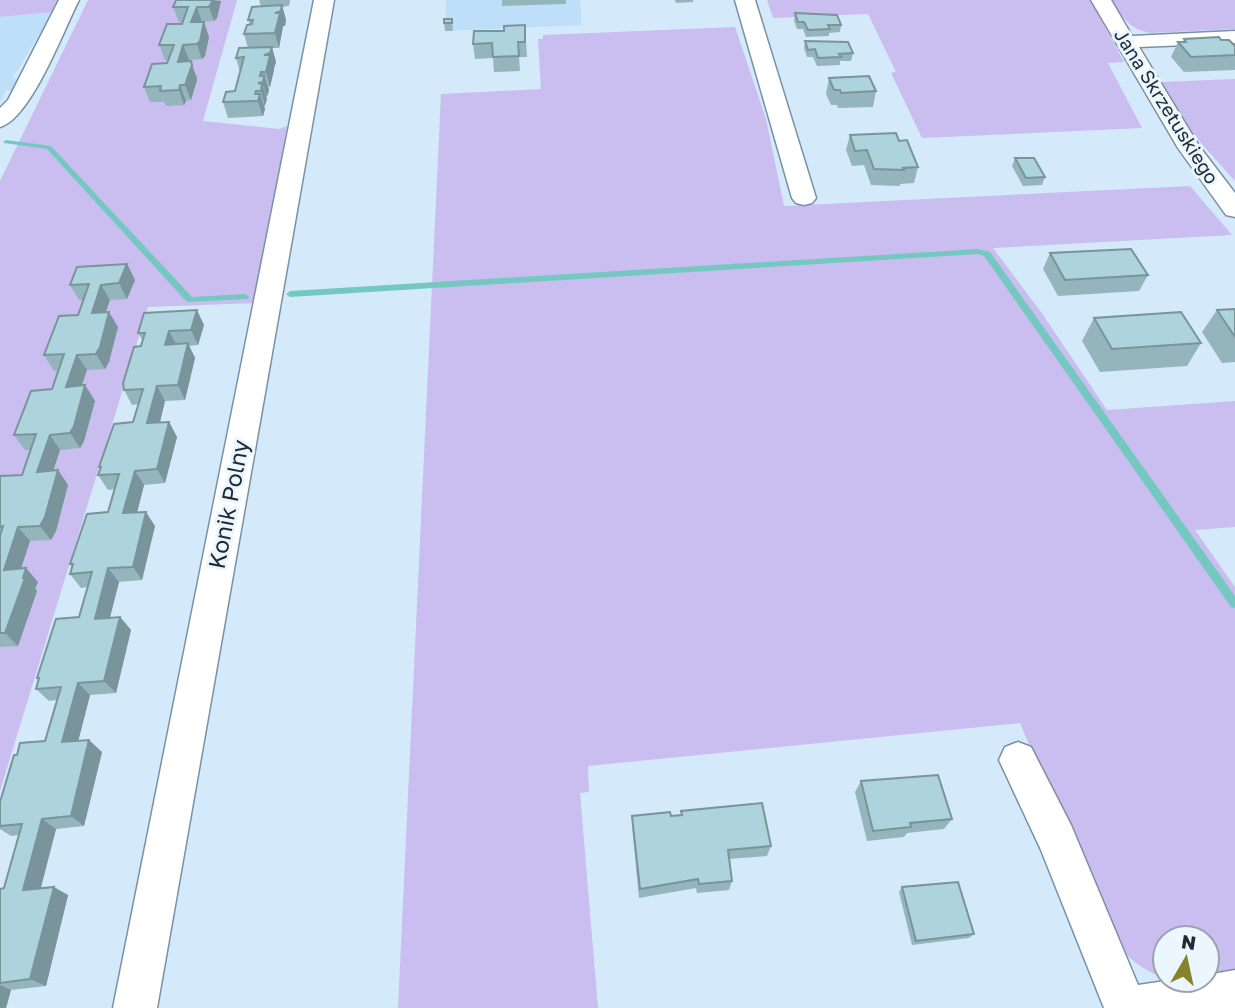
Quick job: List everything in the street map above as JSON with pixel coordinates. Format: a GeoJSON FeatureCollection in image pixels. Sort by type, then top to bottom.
{"type":"FeatureCollection","features":[{"type":"Feature","properties":{"kind":"street"},"geometry":{"type":"LineString","coordinates":[[0,120],[17,103],[69,0]]}},
{"type":"Feature","properties":{"kind":"street","name":"Konik Polny"},"geometry":{"type":"LineString","coordinates":[[135,1008],[324,0]]}},
{"type":"Feature","properties":{"kind":"street"},"geometry":{"type":"LineString","coordinates":[[745,0],[804,198]]}},
{"type":"Feature","properties":{"kind":"street","name":"Jana Skrzetuskiego"},"geometry":{"type":"LineString","coordinates":[[1101,0],[1189,148],[1235,210]]}},
{"type":"Feature","properties":{"kind":"street"},"geometry":{"type":"LineString","coordinates":[[1125,42],[1235,37]]}},
{"type":"Feature","properties":{"kind":"street"},"geometry":{"type":"LineString","coordinates":[[1018,760],[1057,839],[1126,1008]]}},
{"type":"Feature","properties":{"kind":"street"},"geometry":{"type":"LineString","coordinates":[[1132,1008],[1235,992]]}},
{"type":"Feature","properties":{"kind":"shaded area"},"geometry":{"type":"Polygon","coordinates":[[[0,0],[59,0],[53,12],[0,17],[0,0]]]}},
{"type":"Feature","properties":{"kind":"shaded area"},"geometry":{"type":"Polygon","coordinates":[[[88,0],[237,0],[203,121],[279,129],[287,126],[258,303],[148,307],[0,791],[0,181],[88,0]]]}},
{"type":"Feature","properties":{"kind":"shaded area"},"geometry":{"type":"Polygon","coordinates":[[[446,0],[580,0],[582,25],[445,31],[446,0]]]}},
{"type":"Feature","properties":{"kind":"shaded area"},"geometry":{"type":"Polygon","coordinates":[[[767,0],[1090,0],[1124,62],[1108,63],[1142,128],[922,138],[891,73],[896,72],[868,14],[773,18],[767,0]]]}},
{"type":"Feature","properties":{"kind":"shaded area"},"geometry":{"type":"Polygon","coordinates":[[[1112,0],[1235,0],[1235,29],[1151,33],[1137,29],[1127,22],[1112,0]]]}},
{"type":"Feature","properties":{"kind":"shaded area"},"geometry":{"type":"Polygon","coordinates":[[[53,12],[12,79],[20,78],[13,91],[6,90],[0,102],[0,17],[53,12]]]}},
{"type":"Feature","properties":{"kind":"shaded area"},"geometry":{"type":"Polygon","coordinates":[[[735,27],[766,119],[784,206],[1190,186],[1232,235],[993,248],[1041,312],[1107,410],[1235,401],[1235,527],[1195,530],[1235,587],[1235,974],[1221,976],[1221,924],[1151,924],[1151,972],[1134,962],[1110,937],[1020,723],[588,766],[589,792],[580,793],[598,1008],[398,1008],[441,94],[541,89],[538,39],[543,39],[543,35],[735,27]]]}},
{"type":"Feature","properties":{"kind":"shaded area"},"geometry":{"type":"Polygon","coordinates":[[[1235,79],[1235,181],[1184,124],[1162,82],[1235,79]]]}},
{"type":"Feature","properties":{"kind":"building"},"geometry":{"type":"Polygon","coordinates":[[[176,0],[213,0],[209,7],[197,7],[191,22],[204,22],[200,41],[197,44],[183,45],[178,62],[191,61],[192,65],[185,85],[180,85],[179,90],[160,91],[161,86],[144,87],[152,64],[167,63],[174,45],[159,45],[167,24],[182,24],[188,7],[173,7],[176,0]]]}},
{"type":"Feature","properties":{"kind":"building"},"geometry":{"type":"Polygon","coordinates":[[[282,5],[281,11],[275,13],[280,13],[275,33],[244,34],[247,25],[252,24],[253,20],[248,20],[252,7],[282,5]]]}},
{"type":"Feature","properties":{"kind":"building"},"geometry":{"type":"Polygon","coordinates":[[[795,13],[837,15],[841,25],[828,25],[830,29],[808,30],[804,22],[798,22],[795,13]]]}},
{"type":"Feature","properties":{"kind":"building"},"geometry":{"type":"Polygon","coordinates":[[[444,19],[452,19],[452,23],[444,23],[444,19]]]}},
{"type":"Feature","properties":{"kind":"building"},"geometry":{"type":"Polygon","coordinates":[[[525,25],[525,42],[518,42],[519,56],[493,57],[492,43],[473,44],[474,31],[504,31],[504,26],[525,25]]]}},
{"type":"Feature","properties":{"kind":"building"},"geometry":{"type":"Polygon","coordinates":[[[1219,37],[1221,40],[1229,40],[1235,46],[1235,55],[1191,57],[1178,42],[1186,42],[1184,39],[1219,37]]]}},
{"type":"Feature","properties":{"kind":"building"},"geometry":{"type":"Polygon","coordinates":[[[805,41],[848,42],[853,53],[839,54],[841,57],[818,58],[815,49],[808,50],[805,41]]]}},
{"type":"Feature","properties":{"kind":"building"},"geometry":{"type":"Polygon","coordinates":[[[272,47],[270,53],[264,55],[270,55],[266,72],[261,72],[260,76],[264,75],[263,82],[258,83],[262,84],[261,91],[256,91],[255,94],[260,94],[258,101],[223,102],[226,92],[235,91],[244,57],[236,58],[239,48],[272,47]]]}},
{"type":"Feature","properties":{"kind":"building"},"geometry":{"type":"Polygon","coordinates":[[[869,76],[876,91],[841,93],[840,90],[834,90],[829,78],[869,76]]]}},
{"type":"Feature","properties":{"kind":"building"},"geometry":{"type":"Polygon","coordinates":[[[896,133],[899,141],[907,140],[918,167],[903,168],[904,170],[874,169],[867,150],[855,151],[850,135],[896,133]]]}},
{"type":"Feature","properties":{"kind":"building"},"geometry":{"type":"Polygon","coordinates":[[[1015,158],[1034,158],[1045,177],[1026,178],[1015,158]]]}},
{"type":"Feature","properties":{"kind":"building"},"geometry":{"type":"Polygon","coordinates":[[[1131,249],[1148,275],[1065,280],[1050,253],[1131,249]]]}},
{"type":"Feature","properties":{"kind":"building"},"geometry":{"type":"Polygon","coordinates":[[[127,264],[119,283],[101,285],[92,313],[109,312],[100,347],[96,354],[77,355],[66,387],[85,385],[74,426],[70,433],[50,435],[37,472],[58,470],[40,526],[18,527],[4,570],[26,568],[25,578],[5,633],[0,633],[0,536],[3,526],[0,527],[0,476],[22,475],[36,434],[14,435],[31,391],[52,389],[64,354],[44,355],[59,316],[78,315],[89,284],[70,285],[77,267],[127,264]]]}},
{"type":"Feature","properties":{"kind":"building"},"geometry":{"type":"Polygon","coordinates":[[[1235,309],[1235,337],[1217,310],[1235,309]]]}},
{"type":"Feature","properties":{"kind":"building"},"geometry":{"type":"Polygon","coordinates":[[[197,310],[191,330],[169,331],[165,345],[188,343],[178,385],[157,386],[147,423],[169,422],[157,469],[135,471],[123,513],[146,512],[133,567],[108,568],[95,619],[120,617],[104,681],[78,683],[62,742],[89,740],[71,816],[42,819],[23,890],[54,887],[30,979],[0,983],[0,889],[4,888],[22,824],[0,826],[0,802],[20,743],[45,741],[61,687],[36,689],[37,678],[56,619],[79,617],[92,572],[70,574],[73,564],[70,564],[87,514],[108,512],[119,474],[98,475],[99,467],[114,424],[133,422],[143,389],[124,390],[123,383],[134,347],[141,346],[145,333],[138,333],[144,313],[197,310]]]}},
{"type":"Feature","properties":{"kind":"building"},"geometry":{"type":"Polygon","coordinates":[[[1181,312],[1201,343],[1112,349],[1094,318],[1181,312]]]}},
{"type":"Feature","properties":{"kind":"building"},"geometry":{"type":"Polygon","coordinates":[[[938,775],[952,819],[910,823],[911,827],[873,831],[861,781],[938,775]]]}},
{"type":"Feature","properties":{"kind":"building"},"geometry":{"type":"Polygon","coordinates":[[[762,803],[771,846],[728,850],[732,881],[699,884],[698,879],[640,889],[632,816],[670,812],[671,816],[682,815],[681,811],[762,803]]]}},
{"type":"Feature","properties":{"kind":"building"},"geometry":{"type":"Polygon","coordinates":[[[958,882],[974,934],[916,941],[902,887],[958,882]]]}},
{"type":"Feature","properties":{"kind":"waterway"},"geometry":{"type":"LineString","coordinates":[[6,142],[49,147],[190,300],[245,297]]}},
{"type":"Feature","properties":{"kind":"waterway"},"geometry":{"type":"LineString","coordinates":[[290,294],[978,251],[987,254],[1235,604]]}}]}
